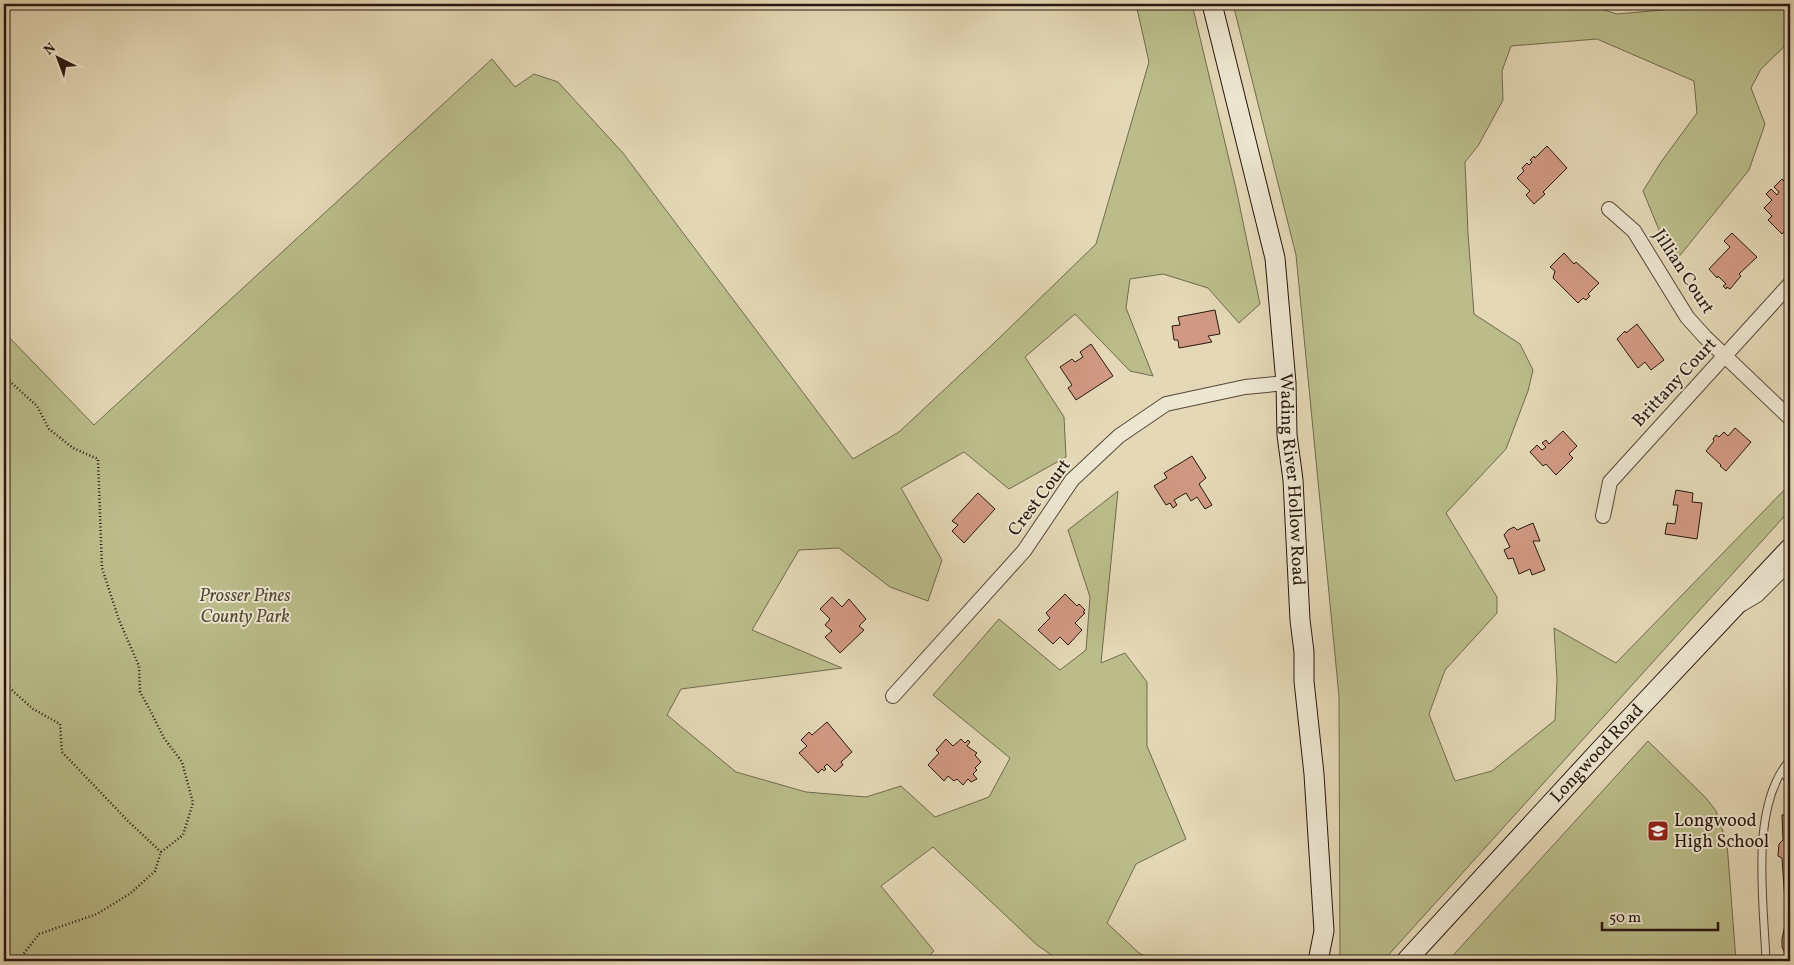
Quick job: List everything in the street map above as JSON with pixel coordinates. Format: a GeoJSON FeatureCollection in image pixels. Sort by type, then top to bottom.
{"type":"FeatureCollection","features":[{"type":"Feature","properties":{"kind":"street","name":"Wading River Hollow Road"},"geometry":{"type":"LineString","coordinates":[[1212,4],[1275,258],[1286,383],[1287,435],[1294,480],[1304,681],[1312,754],[1324,930],[1318,961]]}},
{"type":"Feature","properties":{"kind":"street","name":"Jillian Court"},"geometry":{"type":"LineString","coordinates":[[1609,209],[1634,231],[1687,317],[1790,418]]}},
{"type":"Feature","properties":{"kind":"street","name":"Brittany Court"},"geometry":{"type":"LineString","coordinates":[[1603,516],[1610,482],[1790,284]]}},
{"type":"Feature","properties":{"kind":"street","name":"Crest Court"},"geometry":{"type":"LineString","coordinates":[[893,696],[1024,551],[1072,480],[1119,436],[1166,404],[1245,386],[1286,383]]}},
{"type":"Feature","properties":{"kind":"street","name":"Longwood Road"},"geometry":{"type":"LineString","coordinates":[[1406,961],[1606,743],[1790,548]]}},
{"type":"Feature","properties":{"kind":"lane"},"geometry":{"type":"LineString","coordinates":[[1720,622],[1759,598],[1790,567]]}},
{"type":"Feature","properties":{"kind":"lane"},"geometry":{"type":"LineString","coordinates":[[1766,961],[1763,837],[1766,813],[1772,792],[1790,760]]}},
{"type":"Feature","properties":{"kind":"lane"},"geometry":{"type":"LineString","coordinates":[[1782,772],[1790,780]]}},
{"type":"Feature","properties":{"kind":"path"},"geometry":{"type":"LineString","coordinates":[[4,376],[37,406],[49,429],[73,448],[98,459],[102,568],[119,620],[139,666],[140,692],[164,738],[182,762],[193,804],[182,834],[161,852],[155,871],[131,893],[97,914],[39,934],[18,961]]}},
{"type":"Feature","properties":{"kind":"path"},"geometry":{"type":"LineString","coordinates":[[4,683],[33,709],[60,724],[62,752],[128,821],[161,852]]}},
{"type":"Feature","properties":{"kind":"green space","name":"Prosser Pines County Park"},"geometry":{"type":"Polygon","coordinates":[[[1136,4],[1192,4],[1237,193],[1260,304],[1239,323],[1208,288],[1163,274],[1130,279],[1126,308],[1153,376],[1130,371],[1075,314],[1025,357],[1064,417],[1066,457],[1009,489],[964,452],[901,488],[942,560],[928,601],[890,587],[839,548],[799,550],[752,630],[842,668],[681,689],[667,715],[736,772],[806,792],[866,797],[901,786],[935,817],[989,797],[1010,758],[933,695],[999,619],[1060,670],[1086,650],[1090,597],[1068,530],[1118,491],[1101,663],[1125,653],[1147,682],[1147,746],[1186,839],[1136,864],[1107,923],[1139,953],[1157,961],[1060,961],[1037,945],[933,847],[881,886],[934,951],[924,961],[4,961],[4,332],[94,425],[492,59],[515,87],[534,74],[558,82],[623,153],[853,459],[899,432],[1096,244],[1149,62],[1136,4]]]}},
{"type":"Feature","properties":{"kind":"green space"},"geometry":{"type":"Polygon","coordinates":[[[1233,4],[1584,4],[1617,14],[1674,9],[1680,4],[1790,4],[1790,41],[1761,69],[1751,88],[1765,124],[1749,170],[1673,264],[1643,191],[1661,162],[1697,113],[1694,81],[1597,39],[1511,46],[1502,71],[1503,100],[1478,146],[1465,162],[1468,233],[1474,314],[1520,344],[1533,370],[1528,391],[1506,449],[1446,513],[1497,597],[1497,613],[1445,670],[1429,714],[1455,781],[1492,771],[1555,720],[1557,680],[1554,628],[1616,663],[1790,484],[1790,510],[1383,961],[1340,961],[1339,696],[1296,255],[1233,4]]]}},
{"type":"Feature","properties":{"kind":"green space"},"geometry":{"type":"Polygon","coordinates":[[[1648,741],[1706,798],[1716,811],[1727,843],[1736,961],[1448,961],[1648,741]]]}},
{"type":"Feature","properties":{"kind":"building"},"geometry":{"type":"Polygon","coordinates":[[[1547,146],[1567,168],[1534,204],[1526,195],[1530,191],[1517,178],[1524,171],[1522,168],[1527,163],[1529,165],[1532,162],[1530,160],[1534,156],[1535,158],[1547,146]]]}},
{"type":"Feature","properties":{"kind":"building"},"geometry":{"type":"Polygon","coordinates":[[[1782,179],[1786,183],[1790,180],[1790,225],[1782,234],[1768,220],[1772,216],[1764,208],[1772,200],[1766,194],[1771,189],[1777,195],[1779,192],[1774,187],[1782,179]]]}},
{"type":"Feature","properties":{"kind":"building"},"geometry":{"type":"Polygon","coordinates":[[[1732,233],[1757,257],[1739,274],[1741,276],[1730,289],[1727,287],[1726,289],[1723,286],[1726,284],[1709,269],[1730,247],[1724,241],[1732,233]]]}},
{"type":"Feature","properties":{"kind":"building"},"geometry":{"type":"Polygon","coordinates":[[[1564,253],[1574,264],[1576,262],[1599,283],[1588,294],[1590,296],[1586,300],[1583,298],[1578,303],[1553,278],[1555,271],[1550,267],[1564,253]]]}},
{"type":"Feature","properties":{"kind":"building"},"geometry":{"type":"Polygon","coordinates":[[[1215,310],[1220,334],[1208,336],[1212,342],[1179,348],[1178,340],[1174,340],[1172,326],[1180,325],[1178,317],[1215,310]]]}},
{"type":"Feature","properties":{"kind":"building"},"geometry":{"type":"Polygon","coordinates":[[[1637,324],[1664,360],[1651,370],[1645,362],[1638,368],[1617,339],[1625,331],[1626,333],[1637,324]]]}},
{"type":"Feature","properties":{"kind":"building"},"geometry":{"type":"Polygon","coordinates":[[[1091,344],[1113,376],[1076,400],[1068,388],[1072,385],[1060,367],[1072,359],[1075,362],[1083,357],[1080,352],[1091,344]]]}},
{"type":"Feature","properties":{"kind":"building"},"geometry":{"type":"Polygon","coordinates":[[[1735,428],[1751,442],[1726,471],[1706,451],[1716,435],[1719,437],[1724,432],[1728,436],[1735,428]]]}},
{"type":"Feature","properties":{"kind":"building"},"geometry":{"type":"Polygon","coordinates":[[[1563,431],[1577,446],[1569,454],[1573,458],[1556,475],[1546,464],[1543,466],[1530,452],[1537,445],[1542,450],[1546,447],[1542,443],[1546,440],[1549,444],[1563,431]]]}},
{"type":"Feature","properties":{"kind":"building"},"geometry":{"type":"Polygon","coordinates":[[[1192,456],[1206,478],[1199,484],[1212,505],[1205,509],[1197,497],[1191,501],[1186,493],[1174,500],[1177,505],[1173,508],[1170,503],[1166,505],[1154,486],[1167,478],[1164,473],[1192,456]]]}},
{"type":"Feature","properties":{"kind":"building"},"geometry":{"type":"Polygon","coordinates":[[[1676,490],[1693,493],[1692,502],[1702,503],[1697,539],[1665,534],[1667,523],[1675,524],[1678,505],[1673,505],[1676,490]]]}},
{"type":"Feature","properties":{"kind":"building"},"geometry":{"type":"Polygon","coordinates":[[[978,493],[995,509],[964,543],[952,531],[958,525],[952,521],[978,493]]]}},
{"type":"Feature","properties":{"kind":"building"},"geometry":{"type":"Polygon","coordinates":[[[1533,523],[1540,541],[1533,541],[1545,570],[1532,575],[1530,569],[1519,574],[1513,558],[1508,559],[1504,550],[1510,547],[1504,535],[1514,527],[1517,530],[1533,523]]]}},
{"type":"Feature","properties":{"kind":"building"},"geometry":{"type":"Polygon","coordinates":[[[1065,594],[1077,606],[1079,604],[1085,610],[1083,612],[1085,613],[1075,623],[1082,630],[1068,645],[1060,637],[1053,644],[1038,630],[1050,618],[1046,613],[1065,594]]]}},
{"type":"Feature","properties":{"kind":"building"},"geometry":{"type":"Polygon","coordinates":[[[832,597],[842,607],[849,599],[866,619],[859,626],[864,630],[840,653],[825,637],[832,631],[825,625],[830,619],[820,609],[832,597]]]}},
{"type":"Feature","properties":{"kind":"building"},"geometry":{"type":"Polygon","coordinates":[[[827,722],[852,752],[841,762],[843,765],[835,772],[827,764],[824,767],[826,769],[824,771],[822,769],[818,773],[799,753],[807,746],[801,740],[809,732],[812,735],[827,722]]]}},
{"type":"Feature","properties":{"kind":"building"},"geometry":{"type":"Polygon","coordinates":[[[946,739],[953,746],[961,739],[965,743],[968,740],[970,742],[967,746],[977,753],[975,755],[981,762],[975,768],[977,770],[973,774],[977,779],[971,782],[968,779],[963,785],[957,779],[954,781],[948,776],[944,781],[928,765],[939,753],[936,750],[946,739]]]}},
{"type":"Feature","properties":{"kind":"building"},"geometry":{"type":"Polygon","coordinates":[[[1790,814],[1790,906],[1785,902],[1782,858],[1778,856],[1779,844],[1783,840],[1782,815],[1790,814]]]}},
{"type":"Feature","properties":{"kind":"building"},"geometry":{"type":"Polygon","coordinates":[[[1790,916],[1789,961],[1782,947],[1782,939],[1785,925],[1790,916]]]}},
{"type":"Feature","properties":{"kind":"place","name":"Longwood High School"},"geometry":{"type":"Point","coordinates":[1658,831]}}]}
